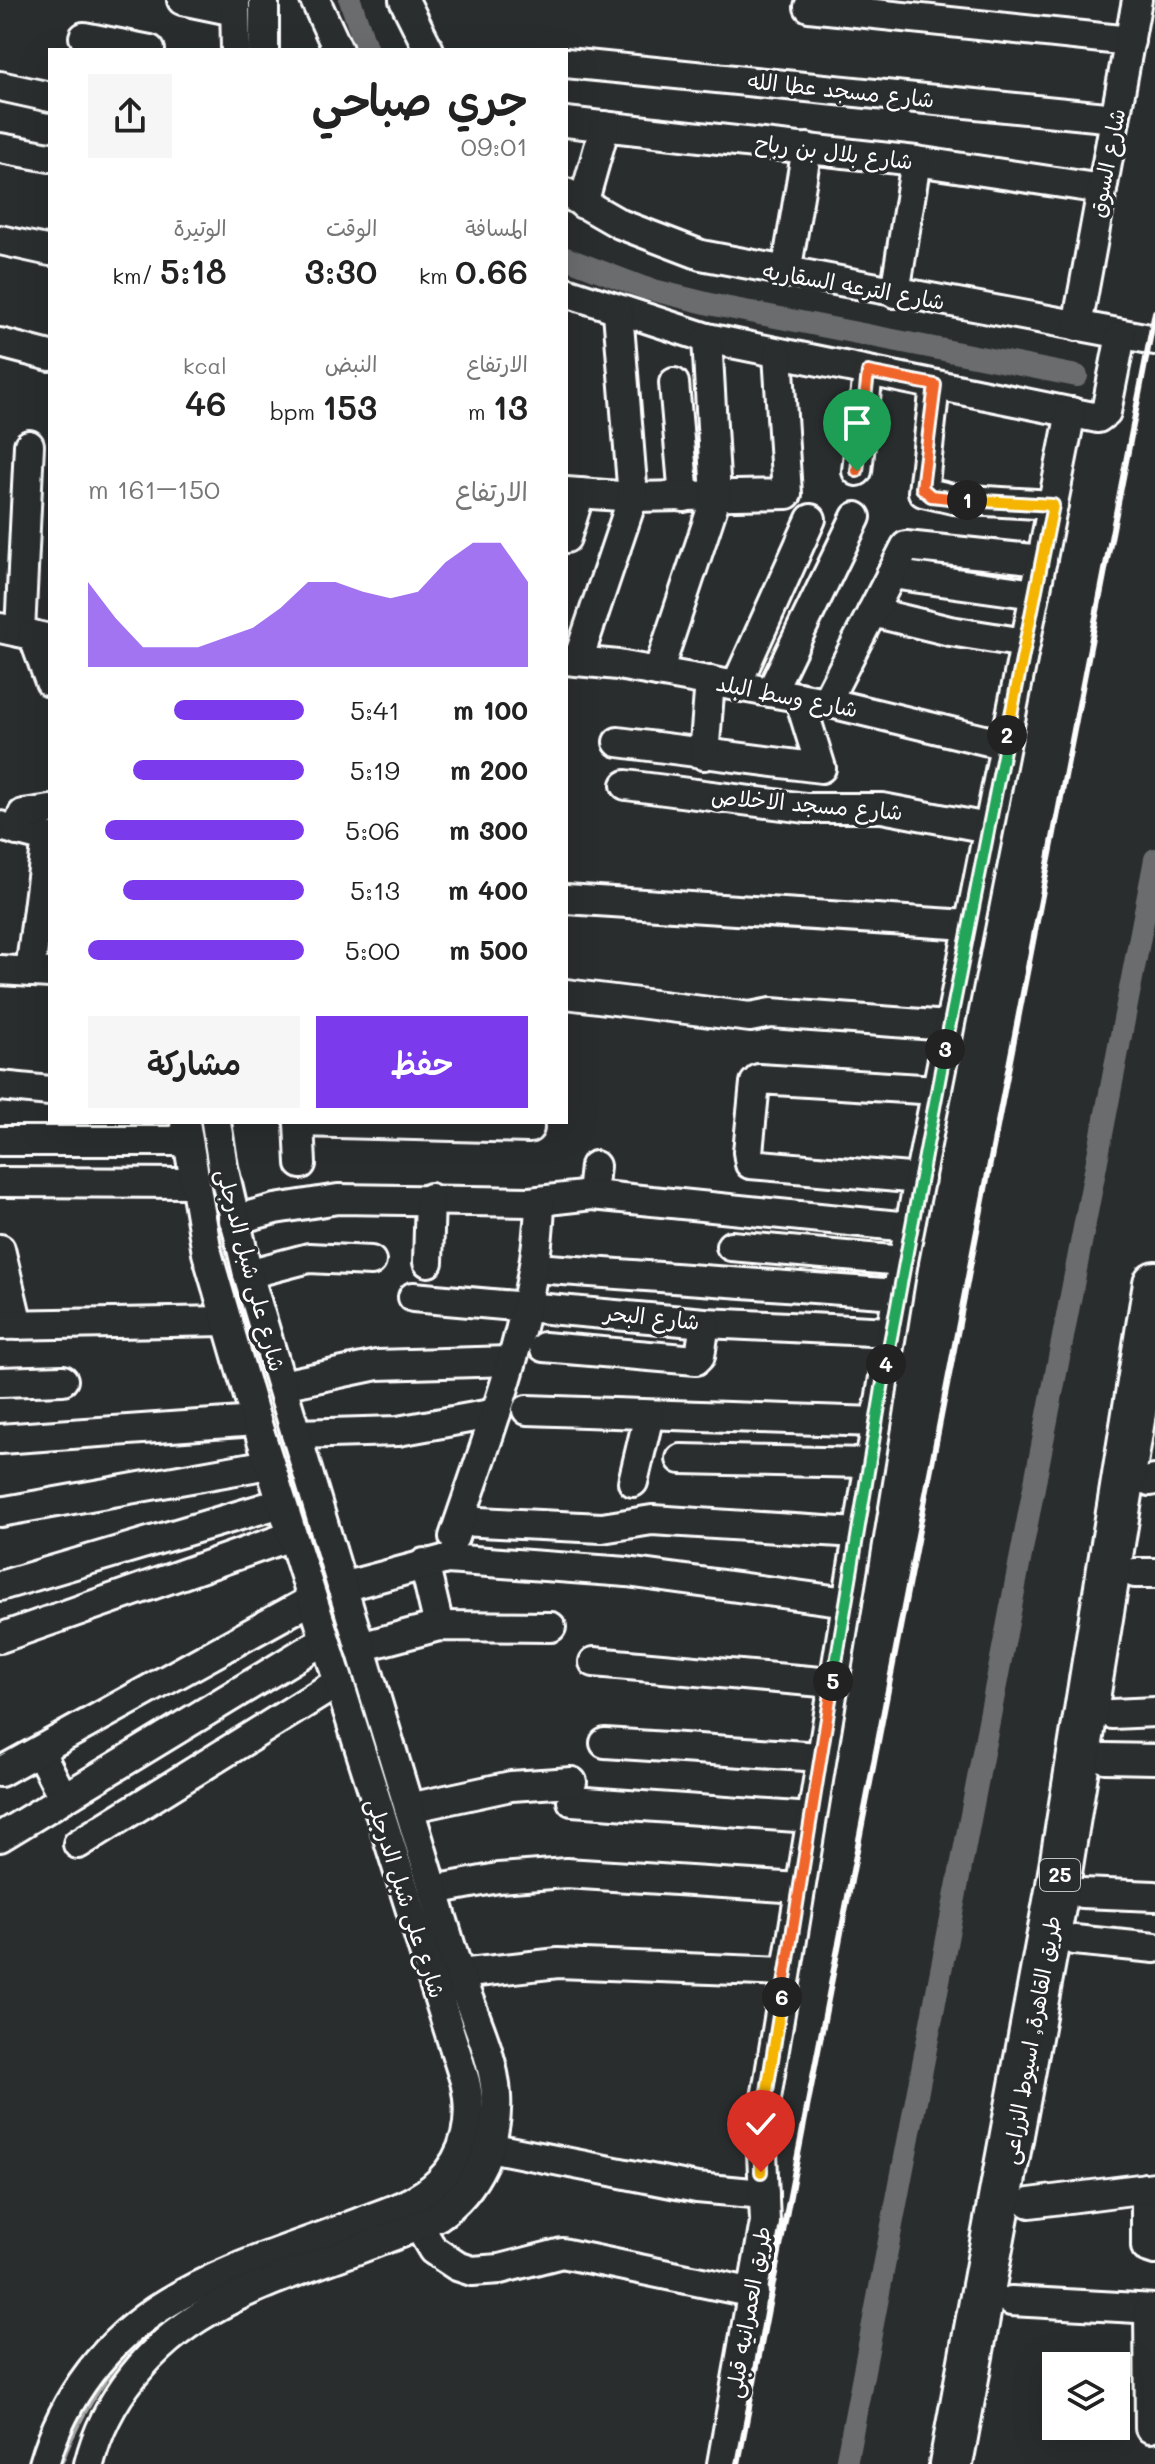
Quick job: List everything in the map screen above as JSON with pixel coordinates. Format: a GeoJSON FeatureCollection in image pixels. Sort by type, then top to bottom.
{"type":"FeatureCollection","features":[{"type":"Feature","properties":{"kind":"highway","name":"طريق القاهرة, اسيوط الزراعى"},"geometry":{"type":"LineString","coordinates":[[951,2464],[1030,2203],[1112,1714],[1145,1573],[1155,1283]]}},
{"type":"Feature","properties":{"kind":"highway","name":"طريق القاهرة, اسيوط الزراعى"},"geometry":{"type":"LineString","coordinates":[[981,2464],[1060,1875],[1149,1461]]}},
{"type":"Feature","properties":{"kind":"street"},"geometry":{"type":"LineString","coordinates":[[182,0],[235,6],[236,48]]}},
{"type":"Feature","properties":{"kind":"street"},"geometry":{"type":"LineString","coordinates":[[264,0],[264,48]]}},
{"type":"Feature","properties":{"kind":"street"},"geometry":{"type":"LineString","coordinates":[[315,0],[337,48]]}},
{"type":"Feature","properties":{"kind":"street"},"geometry":{"type":"LineString","coordinates":[[404,0],[428,48]]}},
{"type":"Feature","properties":{"kind":"street","name":"شارع السوق"},"geometry":{"type":"LineString","coordinates":[[1077,326],[1137,0]]}},
{"type":"Feature","properties":{"kind":"street"},"geometry":{"type":"LineString","coordinates":[[809,7],[1130,41]]}},
{"type":"Feature","properties":{"kind":"street"},"geometry":{"type":"LineString","coordinates":[[84,37],[140,48]]}},
{"type":"Feature","properties":{"kind":"street","name":"شارع مسجد عطا الله"},"geometry":{"type":"LineString","coordinates":[[568,63],[1115,118]]}},
{"type":"Feature","properties":{"kind":"street"},"geometry":{"type":"LineString","coordinates":[[0,86],[48,97]]}},
{"type":"Feature","properties":{"kind":"street","name":"شارع بلال بن رباح"},"geometry":{"type":"LineString","coordinates":[[568,122],[916,161],[1102,189]]}},
{"type":"Feature","properties":{"kind":"street"},"geometry":{"type":"LineString","coordinates":[[574,198],[605,126]]}},
{"type":"Feature","properties":{"kind":"street"},"geometry":{"type":"LineString","coordinates":[[0,148],[48,157]]}},
{"type":"Feature","properties":{"kind":"street"},"geometry":{"type":"LineString","coordinates":[[786,273],[807,148]]}},
{"type":"Feature","properties":{"kind":"street"},"geometry":{"type":"LineString","coordinates":[[895,293],[916,161]]}},
{"type":"Feature","properties":{"kind":"street","name":"شارع الترعه السقاريه"},"geometry":{"type":"LineString","coordinates":[[574,198],[630,228],[687,250],[786,273],[1155,340]]}},
{"type":"Feature","properties":{"kind":"street"},"geometry":{"type":"LineString","coordinates":[[0,240],[48,251]]}},
{"type":"Feature","properties":{"kind":"street"},"geometry":{"type":"LineString","coordinates":[[568,293],[618,312],[707,338],[1098,418],[1106,412],[1121,335]]}},
{"type":"Feature","properties":{"kind":"street"},"geometry":{"type":"LineString","coordinates":[[572,660],[633,497],[618,312]]}},
{"type":"Feature","properties":{"kind":"street"},"geometry":{"type":"LineString","coordinates":[[658,672],[716,497],[707,338]]}},
{"type":"Feature","properties":{"kind":"street"},"geometry":{"type":"LineString","coordinates":[[0,343],[48,355]]}},
{"type":"Feature","properties":{"kind":"street"},"geometry":{"type":"LineString","coordinates":[[568,525],[573,493],[716,497],[784,495],[789,491],[778,354]]}},
{"type":"Feature","properties":{"kind":"street"},"geometry":{"type":"LineString","coordinates":[[857,471],[868,372]]}},
{"type":"Feature","properties":{"kind":"street"},"geometry":{"type":"LineString","coordinates":[[674,383],[684,497]]}},
{"type":"Feature","properties":{"kind":"street"},"geometry":{"type":"LineString","coordinates":[[935,385],[923,492],[953,499],[1053,505]]}},
{"type":"Feature","properties":{"kind":"street","name":"طريق العمرانيه قبلى"},"geometry":{"type":"LineString","coordinates":[[722,2464],[765,2222],[761,2129],[868,1463],[909,1227],[1071,412]]}},
{"type":"Feature","properties":{"kind":"street"},"geometry":{"type":"LineString","coordinates":[[34,473],[26,634],[48,678]]}},
{"type":"Feature","properties":{"kind":"street"},"geometry":{"type":"LineString","coordinates":[[771,692],[856,517]]}},
{"type":"Feature","properties":{"kind":"street"},"geometry":{"type":"LineString","coordinates":[[704,755],[723,684],[811,519]]}},
{"type":"Feature","properties":{"kind":"street"},"geometry":{"type":"LineString","coordinates":[[618,742],[821,768],[812,700],[872,612],[906,546],[1042,560]]}},
{"type":"Feature","properties":{"kind":"street"},"geometry":{"type":"LineString","coordinates":[[891,574],[1035,594]]}},
{"type":"Feature","properties":{"kind":"street"},"geometry":{"type":"LineString","coordinates":[[872,612],[950,631],[1025,643]]}},
{"type":"Feature","properties":{"kind":"street","name":"شارع وسط البلد"},"geometry":{"type":"LineString","coordinates":[[572,660],[812,700],[1005,745]]}},
{"type":"Feature","properties":{"kind":"street","name":"شارع مسجد الاخلاص"},"geometry":{"type":"LineString","coordinates":[[626,785],[806,808],[882,808],[988,828]]}},
{"type":"Feature","properties":{"kind":"street"},"geometry":{"type":"LineString","coordinates":[[0,970],[40,972],[48,839],[8,828],[21,815],[48,810]]}},
{"type":"Feature","properties":{"kind":"street"},"geometry":{"type":"LineString","coordinates":[[568,899],[968,925]]}},
{"type":"Feature","properties":{"kind":"street"},"geometry":{"type":"LineString","coordinates":[[568,994],[750,1017],[771,1013],[949,1026]]}},
{"type":"Feature","properties":{"kind":"street"},"geometry":{"type":"LineString","coordinates":[[920,1179],[750,1164],[748,1152],[755,1083],[759,1079],[937,1090]]}},
{"type":"Feature","properties":{"kind":"street"},"geometry":{"type":"LineString","coordinates":[[0,1086],[48,1091]]}},
{"type":"Feature","properties":{"kind":"street","name":"شارع على شبل الدرجلى"},"geometry":{"type":"LineString","coordinates":[[89,2464],[100,2429],[123,2388],[154,2352],[190,2322],[232,2299],[437,2216],[463,2193],[489,2147],[496,2113],[494,2078],[459,1974],[248,1274],[234,1220],[216,1124]]}},
{"type":"Feature","properties":{"kind":"street"},"geometry":{"type":"LineString","coordinates":[[299,1124],[301,1164]]}},
{"type":"Feature","properties":{"kind":"street"},"geometry":{"type":"LineString","coordinates":[[390,1124],[529,1128]]}},
{"type":"Feature","properties":{"kind":"street"},"geometry":{"type":"LineString","coordinates":[[0,1141],[186,1131]]}},
{"type":"Feature","properties":{"kind":"street","name":"شارع على شبل الدرجلى"},"geometry":{"type":"LineString","coordinates":[[44,2464],[51,2437],[80,2385],[98,2362],[141,2321],[191,2289],[412,2202],[449,2172],[464,2144],[469,2113],[465,2081],[291,1536],[207,1253],[186,1131]]}},
{"type":"Feature","properties":{"kind":"street"},"geometry":{"type":"LineString","coordinates":[[592,1195],[595,1166]]}},
{"type":"Feature","properties":{"kind":"street"},"geometry":{"type":"LineString","coordinates":[[0,1182],[193,1183]]}},
{"type":"Feature","properties":{"kind":"street"},"geometry":{"type":"LineString","coordinates":[[234,1220],[286,1206],[338,1199],[540,1202],[592,1195],[909,1227]]}},
{"type":"Feature","properties":{"kind":"street"},"geometry":{"type":"LineString","coordinates":[[428,1262],[430,1198]]}},
{"type":"Feature","properties":{"kind":"street"},"geometry":{"type":"LineString","coordinates":[[439,1626],[435,1561],[460,1521],[496,1413],[535,1268],[540,1202]]}},
{"type":"Feature","properties":{"kind":"street"},"geometry":{"type":"LineString","coordinates":[[731,1246],[903,1261]]}},
{"type":"Feature","properties":{"kind":"street"},"geometry":{"type":"LineString","coordinates":[[0,1249],[9,1325],[227,1321]]}},
{"type":"Feature","properties":{"kind":"street"},"geometry":{"type":"LineString","coordinates":[[248,1274],[309,1258],[371,1261]]}},
{"type":"Feature","properties":{"kind":"street"},"geometry":{"type":"LineString","coordinates":[[535,1268],[897,1294]]}},
{"type":"Feature","properties":{"kind":"street","name":"شارع البحر"},"geometry":{"type":"LineString","coordinates":[[413,1297],[525,1304],[705,1323],[891,1332]]}},
{"type":"Feature","properties":{"kind":"street"},"geometry":{"type":"LineString","coordinates":[[544,1347],[697,1360],[705,1323]]}},
{"type":"Feature","properties":{"kind":"street"},"geometry":{"type":"LineString","coordinates":[[282,1385],[377,1365],[510,1361]]}},
{"type":"Feature","properties":{"kind":"street"},"geometry":{"type":"LineString","coordinates":[[0,1382],[63,1380]]}},
{"type":"Feature","properties":{"kind":"street"},"geometry":{"type":"LineString","coordinates":[[527,1410],[876,1422]]}},
{"type":"Feature","properties":{"kind":"street"},"geometry":{"type":"LineString","coordinates":[[296,1434],[398,1431],[496,1413]]}},
{"type":"Feature","properties":{"kind":"street"},"geometry":{"type":"LineString","coordinates":[[633,1482],[649,1415]]}},
{"type":"Feature","properties":{"kind":"street"},"geometry":{"type":"LineString","coordinates":[[0,1439],[256,1421]]}},
{"type":"Feature","properties":{"kind":"street"},"geometry":{"type":"LineString","coordinates":[[681,1459],[868,1463]]}},
{"type":"Feature","properties":{"kind":"street"},"geometry":{"type":"LineString","coordinates":[[0,1512],[269,1464]]}},
{"type":"Feature","properties":{"kind":"street"},"geometry":{"type":"LineString","coordinates":[[0,1586],[281,1503]]}},
{"type":"Feature","properties":{"kind":"street"},"geometry":{"type":"LineString","coordinates":[[460,1521],[602,1528],[646,1520],[857,1533]]}},
{"type":"Feature","properties":{"kind":"street"},"geometry":{"type":"LineString","coordinates":[[0,1638],[291,1536]]}},
{"type":"Feature","properties":{"kind":"street"},"geometry":{"type":"LineString","coordinates":[[342,1587],[435,1561],[627,1572],[847,1602]]}},
{"type":"Feature","properties":{"kind":"street"},"geometry":{"type":"LineString","coordinates":[[0,1772],[311,1600]]}},
{"type":"Feature","properties":{"kind":"street"},"geometry":{"type":"LineString","coordinates":[[360,1647],[439,1626],[551,1627]]}},
{"type":"Feature","properties":{"kind":"street"},"geometry":{"type":"LineString","coordinates":[[0,1837],[324,1640]]}},
{"type":"Feature","properties":{"kind":"street"},"geometry":{"type":"LineString","coordinates":[[594,1662],[833,1683]]}},
{"type":"Feature","properties":{"kind":"street"},"geometry":{"type":"LineString","coordinates":[[78,1844],[337,1683]]}},
{"type":"Feature","properties":{"kind":"street"},"geometry":{"type":"LineString","coordinates":[[1112,1714],[1155,1712]]}},
{"type":"Feature","properties":{"kind":"street"},"geometry":{"type":"LineString","coordinates":[[605,1743],[821,1757]]}},
{"type":"Feature","properties":{"kind":"street"},"geometry":{"type":"LineString","coordinates":[[40,1752],[63,1797]]}},
{"type":"Feature","properties":{"kind":"street"},"geometry":{"type":"LineString","coordinates":[[1105,1758],[1155,1759]]}},
{"type":"Feature","properties":{"kind":"street"},"geometry":{"type":"LineString","coordinates":[[409,1808],[511,1786],[811,1818]]}},
{"type":"Feature","properties":{"kind":"street"},"geometry":{"type":"LineString","coordinates":[[434,1890],[498,1878],[566,1873],[800,1888]]}},
{"type":"Feature","properties":{"kind":"street"},"geometry":{"type":"LineString","coordinates":[[1082,1893],[1155,1896]]}},
{"type":"Feature","properties":{"kind":"street"},"geometry":{"type":"LineString","coordinates":[[1074,1940],[1155,1948]]}},
{"type":"Feature","properties":{"kind":"street"},"geometry":{"type":"LineString","coordinates":[[459,1974],[558,1963],[786,1972]]}},
{"type":"Feature","properties":{"kind":"street"},"geometry":{"type":"LineString","coordinates":[[489,2147],[697,2188],[764,2194]]}},
{"type":"Feature","properties":{"kind":"street"},"geometry":{"type":"LineString","coordinates":[[1030,2203],[1151,2188],[1146,2247],[1155,2250]]}},
{"type":"Feature","properties":{"kind":"street"},"geometry":{"type":"LineString","coordinates":[[418,2225],[433,2250],[457,2266],[472,2271],[500,2269],[562,2253],[754,2293]]}},
{"type":"Feature","properties":{"kind":"street"},"geometry":{"type":"LineString","coordinates":[[1006,2278],[1152,2309],[1150,2428]]}},
{"type":"Feature","properties":{"kind":"waterway"},"geometry":{"type":"LineString","coordinates":[[350,0],[366,48]]}},
{"type":"Feature","properties":{"kind":"waterway"},"geometry":{"type":"LineString","coordinates":[[568,259],[645,288],[714,305],[1077,376]]}},
{"type":"Feature","properties":{"kind":"waterway"},"geometry":{"type":"LineString","coordinates":[[846,2464],[1155,859]]}},
{"type":"Feature","properties":{"kind":"waterway"},"geometry":{"type":"LineString","coordinates":[[215,1218],[318,1572]]}},
{"type":"Feature","properties":{"kind":"waterway"},"geometry":{"type":"LineString","coordinates":[[453,1998],[482,2091]]}},
{"type":"Feature","properties":{"kind":"waterway"},"geometry":{"type":"LineString","coordinates":[[60,2464],[83,2414],[115,2367],[155,2328],[203,2300]]}},
{"type":"Feature","properties":{"kind":"railway"},"geometry":{"type":"LineString","coordinates":[[738,2464],[1155,312]]}},
{"type":"Feature","properties":{"kind":"route"},"geometry":{"type":"LineString","coordinates":[[761,2172],[761,2129],[903,1261],[1053,505],[953,499],[923,492],[921,486],[935,385],[868,372],[857,471]]}}]}
